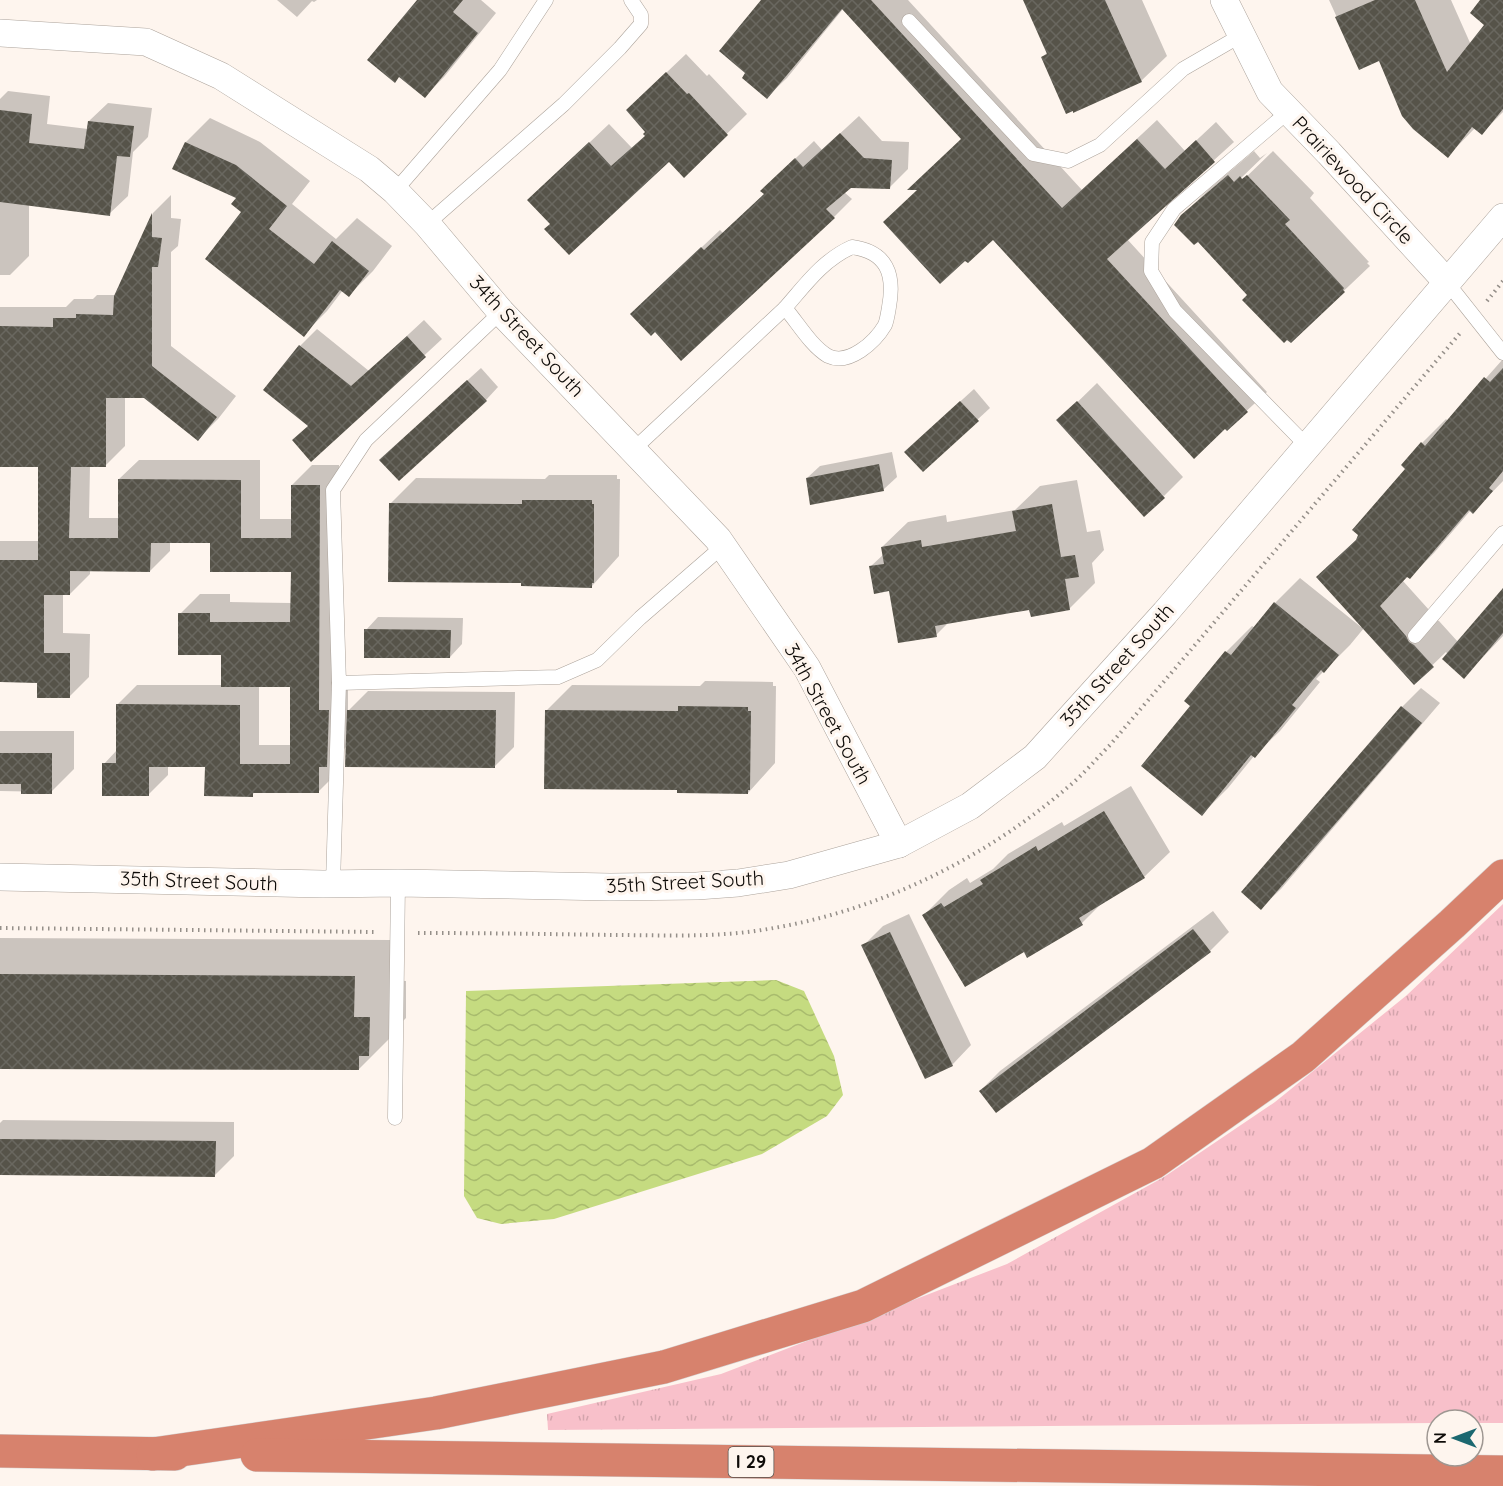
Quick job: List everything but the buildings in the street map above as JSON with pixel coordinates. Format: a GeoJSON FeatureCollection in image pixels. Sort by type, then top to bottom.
{"type":"FeatureCollection","features":[{"type":"Feature","properties":{"kind":"highway"},"geometry":{"type":"LineString","coordinates":[[153,1454],[436,1413],[652,1369],[863,1306],[1153,1162],[1303,1057],[1503,876]]}},
{"type":"Feature","properties":{"kind":"highway","name":"I 29"},"geometry":{"type":"LineString","coordinates":[[0,1452],[1503,1472]]}},
{"type":"Feature","properties":{"kind":"street","name":"Prairiewood Circle"},"geometry":{"type":"LineString","coordinates":[[1224,0],[1270,92],[1446,282]]}},
{"type":"Feature","properties":{"kind":"street","name":"34th Street South"},"geometry":{"type":"LineString","coordinates":[[0,33],[146,42],[221,76],[369,169],[395,190],[427,224],[501,312],[723,546],[807,668],[899,844]]}},
{"type":"Feature","properties":{"kind":"street"},"geometry":{"type":"LineString","coordinates":[[1446,282],[1501,222]]}},
{"type":"Feature","properties":{"kind":"street","name":"35th Street South"},"geometry":{"type":"LineString","coordinates":[[0,877],[610,887],[738,883],[789,875],[899,844],[970,807],[1035,758],[1165,613],[1446,282]]}},
{"type":"Feature","properties":{"kind":"lane"},"geometry":{"type":"LineString","coordinates":[[395,190],[500,70],[546,0]]}},
{"type":"Feature","properties":{"kind":"lane"},"geometry":{"type":"LineString","coordinates":[[427,224],[564,104],[620,48],[640,24],[641,15],[631,0]]}},
{"type":"Feature","properties":{"kind":"lane"},"geometry":{"type":"LineString","coordinates":[[909,21],[1034,154],[1068,160],[1100,145],[1183,69],[1240,36]]}},
{"type":"Feature","properties":{"kind":"lane"},"geometry":{"type":"LineString","coordinates":[[1289,111],[1174,209],[1152,242],[1152,272],[1175,310],[1307,446]]}},
{"type":"Feature","properties":{"kind":"lane"},"geometry":{"type":"LineString","coordinates":[[633,450],[785,308],[819,268],[840,252],[852,247],[868,249],[883,261],[891,280],[891,298],[886,323],[877,335],[854,355],[843,358],[830,356],[816,346],[785,308]]}},
{"type":"Feature","properties":{"kind":"lane"},"geometry":{"type":"LineString","coordinates":[[1446,282],[1503,353]]}},
{"type":"Feature","properties":{"kind":"lane"},"geometry":{"type":"LineString","coordinates":[[333,884],[339,683],[333,490],[366,440],[501,312]]}},
{"type":"Feature","properties":{"kind":"lane"},"geometry":{"type":"LineString","coordinates":[[1415,636],[1503,533]]}},
{"type":"Feature","properties":{"kind":"lane"},"geometry":{"type":"LineString","coordinates":[[339,683],[558,677],[597,660],[640,618],[723,546]]}},
{"type":"Feature","properties":{"kind":"lane"},"geometry":{"type":"LineString","coordinates":[[395,1118],[398,883]]}},
{"type":"Feature","properties":{"kind":"green space"},"geometry":{"type":"Polygon","coordinates":[[[1503,904],[1503,1423],[1485,1423],[1485,1408],[1425,1408],[1425,1423],[548,1430],[547,1414],[721,1374],[1007,1264],[1164,1177],[1275,1102],[1407,995],[1503,904]]]}},
{"type":"Feature","properties":{"kind":"water"},"geometry":{"type":"Polygon","coordinates":[[[776,980],[804,991],[834,1056],[843,1095],[827,1116],[762,1154],[554,1219],[501,1224],[477,1218],[464,1196],[466,991],[776,980]]]}}]}
